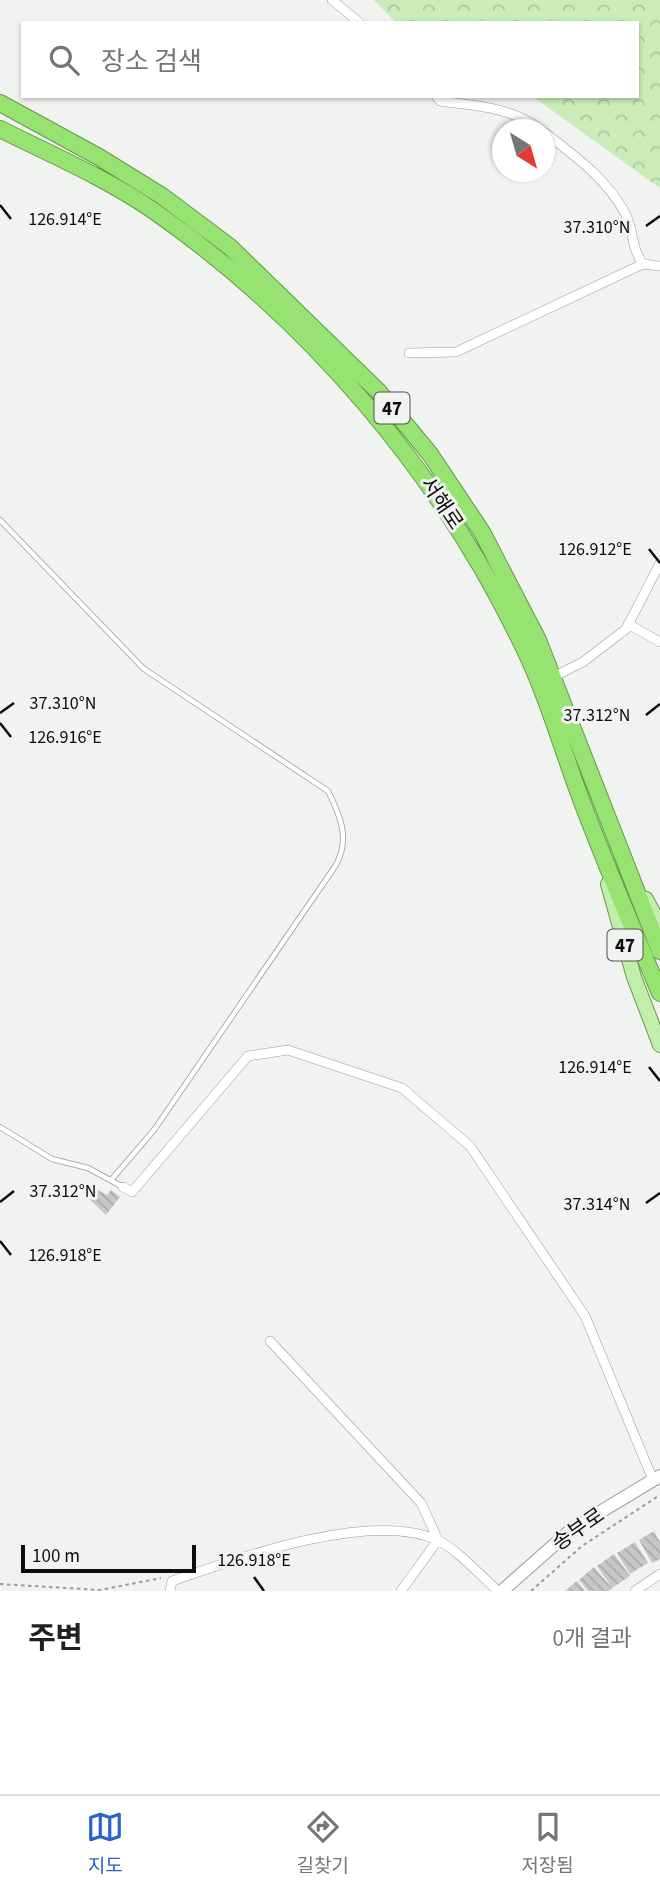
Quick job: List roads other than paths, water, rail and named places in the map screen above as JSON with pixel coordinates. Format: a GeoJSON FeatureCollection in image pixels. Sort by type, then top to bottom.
{"type":"FeatureCollection","features":[{"type":"Feature","properties":{"kind":"highway","name":"서해로"},"geometry":{"type":"LineString","coordinates":[[0,103],[141,183],[220,240],[378,391],[430,454],[482,532],[538,640],[620,850]]}},
{"type":"Feature","properties":{"kind":"highway","name":"서해로"},"geometry":{"type":"LineString","coordinates":[[0,129],[92,174],[153,210],[219,260],[282,316],[400,446],[467,540],[524,647],[597,842]]}},
{"type":"Feature","properties":{"kind":"highway","name":"47"},"geometry":{"type":"LineString","coordinates":[[597,842],[660,993]]}},
{"type":"Feature","properties":{"kind":"highway","name":"47"},"geometry":{"type":"LineString","coordinates":[[620,850],[660,951]]}},
{"type":"Feature","properties":{"kind":"main road","name":"서해로"},"geometry":{"type":"LineString","coordinates":[[597,842],[634,977],[660,1045]]}},
{"type":"Feature","properties":{"kind":"main road","name":"서해로"},"geometry":{"type":"LineString","coordinates":[[620,850],[660,925]]}},
{"type":"Feature","properties":{"kind":"street"},"geometry":{"type":"LineString","coordinates":[[332,0],[358,21]]}},
{"type":"Feature","properties":{"kind":"street"},"geometry":{"type":"LineString","coordinates":[[438,98],[440,101],[500,109],[528,119]]}},
{"type":"Feature","properties":{"kind":"street"},"geometry":{"type":"LineString","coordinates":[[555,140],[600,176],[626,215],[635,253],[643,264]]}},
{"type":"Feature","properties":{"kind":"street"},"geometry":{"type":"LineString","coordinates":[[409,353],[456,352],[643,264],[660,266]]}},
{"type":"Feature","properties":{"kind":"street"},"geometry":{"type":"LineString","coordinates":[[553,677],[583,662],[628,624],[660,563]]}},
{"type":"Feature","properties":{"kind":"street"},"geometry":{"type":"LineString","coordinates":[[628,624],[660,642]]}},
{"type":"Feature","properties":{"kind":"street"},"geometry":{"type":"LineString","coordinates":[[123,1187],[132,1192],[248,1056],[288,1050],[402,1088],[470,1146],[584,1316],[656,1478]]}},
{"type":"Feature","properties":{"kind":"street"},"geometry":{"type":"LineString","coordinates":[[270,1341],[421,1503],[438,1540],[500,1591]]}},
{"type":"Feature","properties":{"kind":"street","name":"송부로"},"geometry":{"type":"LineString","coordinates":[[500,1591],[572,1530],[656,1478]]}},
{"type":"Feature","properties":{"kind":"street"},"geometry":{"type":"LineString","coordinates":[[170,1591],[172,1581],[308,1538],[395,1530],[438,1540]]}},
{"type":"Feature","properties":{"kind":"street"},"geometry":{"type":"LineString","coordinates":[[401,1591],[438,1540]]}},
{"type":"Feature","properties":{"kind":"street"},"geometry":{"type":"LineString","coordinates":[[635,1591],[660,1574]]}},
{"type":"Feature","properties":{"kind":"lane"},"geometry":{"type":"LineString","coordinates":[[0,520],[144,669],[328,792],[339,813],[344,832],[345,849],[336,865],[154,1130],[112,1179]]}},
{"type":"Feature","properties":{"kind":"lane"},"geometry":{"type":"LineString","coordinates":[[0,1128],[52,1159],[88,1168],[123,1187]]}}]}
